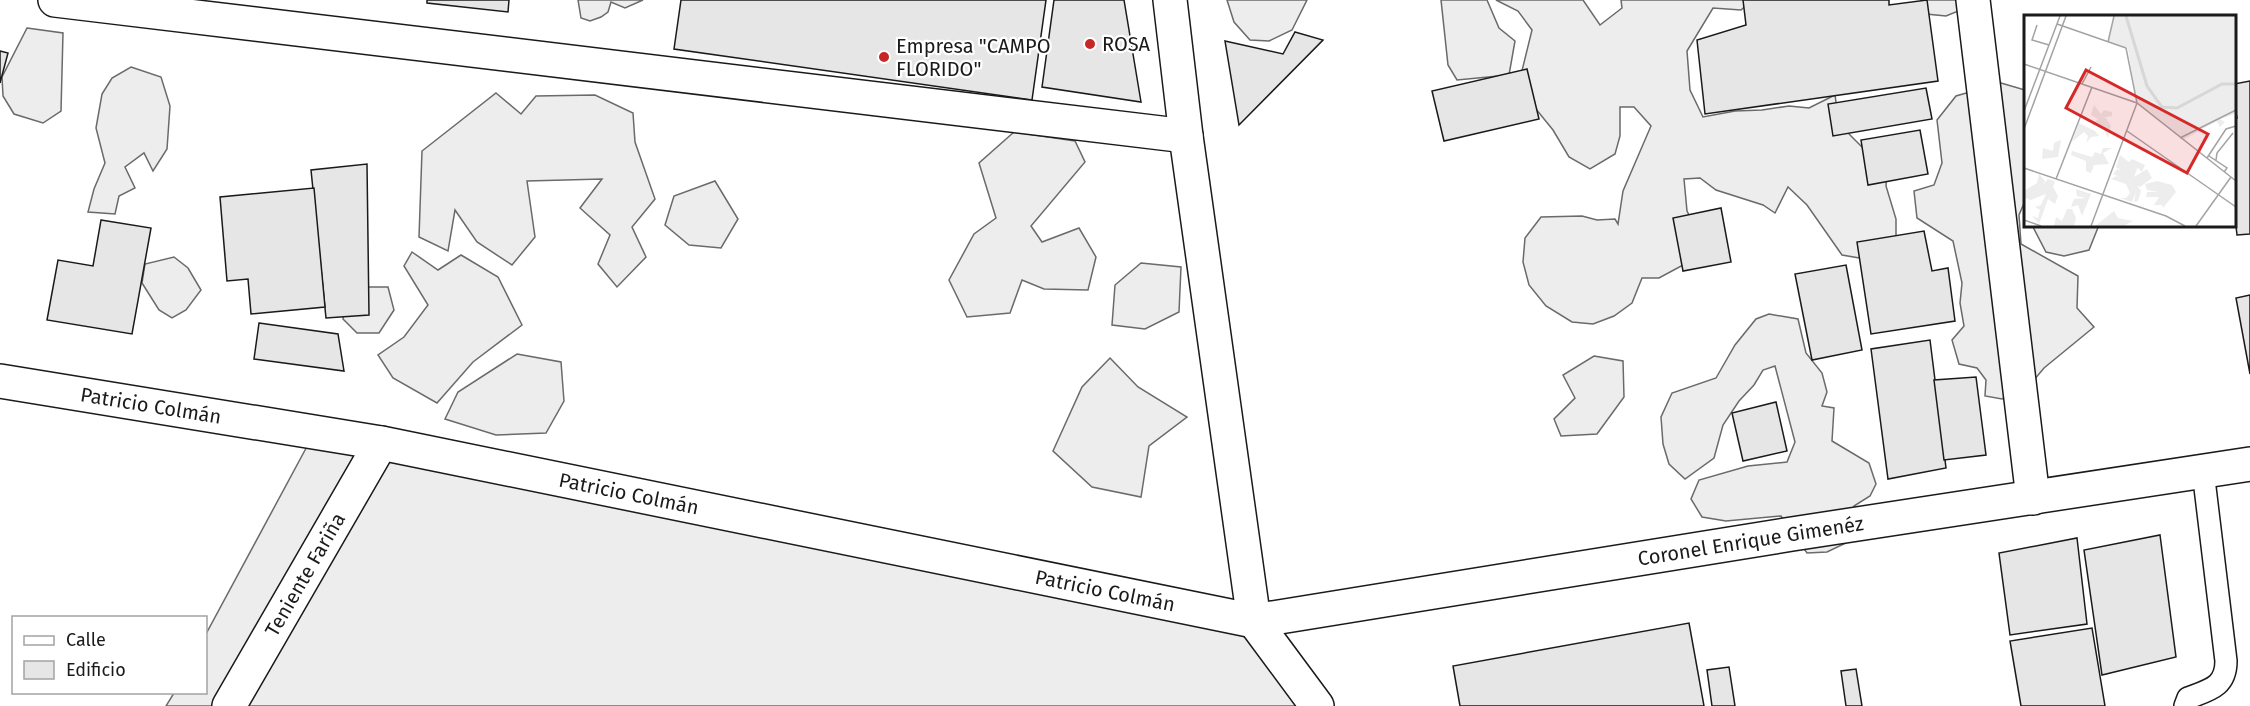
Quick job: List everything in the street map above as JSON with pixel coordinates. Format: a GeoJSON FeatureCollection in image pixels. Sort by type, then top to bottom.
{"type":"FeatureCollection","features":[{"type":"Feature","properties":{"kind":"street"},"geometry":{"type":"LineString","coordinates":[[54,0],[1186,136]]}},
{"type":"Feature","properties":{"kind":"street"},"geometry":{"type":"LineString","coordinates":[[1170,0],[1186,136],[1254,621],[1317,706]]}},
{"type":"Feature","properties":{"kind":"street"},"geometry":{"type":"LineString","coordinates":[[1973,0],[2033,498]]}},
{"type":"Feature","properties":{"kind":"street","name":"Patricio Colmán"},"geometry":{"type":"LineString","coordinates":[[0,381],[381,443],[1254,621]]}},
{"type":"Feature","properties":{"kind":"street","name":"Teniente Fariña"},"geometry":{"type":"LineString","coordinates":[[229,706],[381,443]]}},
{"type":"Feature","properties":{"kind":"street","name":"Coronel Enrique Gimenéz"},"geometry":{"type":"LineString","coordinates":[[1254,621],[1792,534],[2250,464]]}},
{"type":"Feature","properties":{"kind":"lane"},"geometry":{"type":"LineString","coordinates":[[2185,706],[2188,698],[2214,688],[2226,674],[2203,471]]}},
{"type":"Feature","properties":{"kind":"shaded area"},"geometry":{"type":"Polygon","coordinates":[[[578,0],[643,0],[625,8],[611,2],[608,12],[590,21],[581,18],[578,0]]]}},
{"type":"Feature","properties":{"kind":"shaded area"},"geometry":{"type":"Polygon","coordinates":[[[1227,0],[1307,0],[1292,30],[1269,41],[1250,40],[1234,22],[1227,0]]]}},
{"type":"Feature","properties":{"kind":"shaded area"},"geometry":{"type":"Polygon","coordinates":[[[1441,0],[1487,0],[1499,28],[1515,41],[1509,75],[1457,80],[1448,65],[1441,0]]]}},
{"type":"Feature","properties":{"kind":"shaded area"},"geometry":{"type":"Polygon","coordinates":[[[1496,0],[1583,0],[1600,25],[1622,8],[1621,0],[1752,0],[1741,10],[1713,8],[1687,51],[1690,90],[1703,117],[1735,111],[1789,106],[1809,108],[1835,95],[1839,124],[1863,148],[1888,146],[1886,186],[1896,219],[1896,242],[1871,260],[1842,255],[1807,205],[1788,187],[1775,213],[1763,205],[1716,190],[1700,178],[1684,179],[1687,211],[1694,224],[1685,264],[1659,278],[1642,278],[1632,303],[1614,316],[1593,324],[1572,322],[1546,306],[1529,285],[1523,262],[1525,238],[1541,217],[1582,216],[1597,220],[1615,219],[1618,224],[1623,191],[1651,126],[1634,107],[1620,107],[1620,136],[1615,154],[1590,169],[1569,157],[1553,130],[1518,87],[1532,30],[1518,11],[1496,0]]]}},
{"type":"Feature","properties":{"kind":"shaded area"},"geometry":{"type":"Polygon","coordinates":[[[1921,0],[1965,0],[1961,10],[1946,16],[1926,14],[1921,0]]]}},
{"type":"Feature","properties":{"kind":"shaded area"},"geometry":{"type":"Polygon","coordinates":[[[27,28],[63,33],[61,111],[43,123],[14,114],[3,96],[2,77],[27,28]]]}},
{"type":"Feature","properties":{"kind":"shaded area"},"geometry":{"type":"Polygon","coordinates":[[[131,67],[161,77],[170,106],[167,149],[153,171],[144,153],[125,167],[135,188],[119,196],[115,214],[88,212],[94,189],[105,163],[96,128],[102,94],[112,78],[131,67]]]}},
{"type":"Feature","properties":{"kind":"shaded area"},"geometry":{"type":"Polygon","coordinates":[[[2001,83],[2024,90],[2024,203],[2019,215],[2021,244],[2078,276],[2077,308],[2094,327],[2044,368],[2034,380],[2002,399],[1985,396],[1986,380],[1977,368],[1959,364],[1952,340],[1964,326],[1960,303],[1962,283],[1953,241],[1917,218],[1914,191],[1934,185],[1942,163],[1937,120],[1956,96],[2001,83]]]}},
{"type":"Feature","properties":{"kind":"shaded area"},"geometry":{"type":"Polygon","coordinates":[[[496,93],[521,114],[536,96],[595,95],[633,113],[635,142],[655,199],[632,227],[646,257],[617,287],[598,264],[610,235],[580,208],[602,179],[527,181],[535,237],[512,265],[477,242],[455,210],[448,251],[419,237],[422,151],[496,93]]]}},
{"type":"Feature","properties":{"kind":"shaded area"},"geometry":{"type":"Polygon","coordinates":[[[1014,132],[1075,141],[1085,162],[1031,226],[1042,242],[1079,228],[1096,257],[1088,290],[1044,289],[1022,280],[1010,313],[967,317],[949,280],[974,234],[996,218],[979,163],[1014,132]]]}},
{"type":"Feature","properties":{"kind":"shaded area"},"geometry":{"type":"Polygon","coordinates":[[[715,181],[738,219],[721,248],[689,245],[665,225],[674,196],[715,181]]]}},
{"type":"Feature","properties":{"kind":"shaded area"},"geometry":{"type":"Polygon","coordinates":[[[2033,226],[2099,226],[2089,250],[2064,256],[2046,252],[2033,226]]]}},
{"type":"Feature","properties":{"kind":"shaded area"},"geometry":{"type":"Polygon","coordinates":[[[412,252],[438,270],[461,255],[498,277],[522,325],[473,362],[437,403],[393,378],[378,355],[404,337],[428,305],[404,266],[412,252]]]}},
{"type":"Feature","properties":{"kind":"shaded area"},"geometry":{"type":"Polygon","coordinates":[[[174,257],[188,268],[201,290],[186,310],[172,318],[159,310],[142,283],[145,264],[174,257]]]}},
{"type":"Feature","properties":{"kind":"shaded area"},"geometry":{"type":"Polygon","coordinates":[[[1141,263],[1181,267],[1179,312],[1145,329],[1112,325],[1115,285],[1141,263]]]}},
{"type":"Feature","properties":{"kind":"shaded area"},"geometry":{"type":"Polygon","coordinates":[[[368,287],[388,287],[394,310],[379,333],[357,333],[343,319],[345,302],[368,287]]]}},
{"type":"Feature","properties":{"kind":"shaded area"},"geometry":{"type":"Polygon","coordinates":[[[1769,314],[1798,319],[1806,353],[1822,373],[1827,392],[1822,406],[1834,408],[1832,441],[1869,463],[1876,484],[1870,496],[1854,506],[1850,541],[1827,552],[1807,553],[1781,516],[1726,521],[1702,517],[1691,499],[1699,480],[1748,466],[1787,462],[1795,442],[1775,366],[1763,370],[1723,425],[1714,458],[1685,479],[1669,464],[1663,444],[1661,417],[1672,393],[1716,378],[1735,345],[1756,319],[1769,314]]]}},
{"type":"Feature","properties":{"kind":"shaded area"},"geometry":{"type":"Polygon","coordinates":[[[517,354],[561,362],[564,401],[546,433],[496,435],[445,419],[458,392],[517,354]]]}},
{"type":"Feature","properties":{"kind":"shaded area"},"geometry":{"type":"Polygon","coordinates":[[[1594,356],[1623,361],[1624,397],[1597,434],[1561,436],[1554,419],[1575,398],[1563,375],[1594,356]]]}},
{"type":"Feature","properties":{"kind":"shaded area"},"geometry":{"type":"Polygon","coordinates":[[[1110,358],[1138,387],[1187,417],[1149,446],[1141,497],[1092,487],[1053,451],[1082,387],[1110,358]]]}},
{"type":"Feature","properties":{"kind":"shaded area"},"geometry":{"type":"Polygon","coordinates":[[[311,439],[1254,611],[1328,706],[166,706],[173,694],[207,694],[207,632],[311,439]]]}},
{"type":"Feature","properties":{"kind":"building"},"geometry":{"type":"Polygon","coordinates":[[[427,0],[509,0],[508,12],[427,3],[427,0]]]}},
{"type":"Feature","properties":{"kind":"building","name":"Empresa \"CAMPO FLORIDO\""},"geometry":{"type":"Polygon","coordinates":[[[681,0],[1046,0],[1032,100],[674,49],[681,0]]]}},
{"type":"Feature","properties":{"kind":"building","name":"ROSA"},"geometry":{"type":"Polygon","coordinates":[[[1054,0],[1124,0],[1141,102],[1042,87],[1054,0]]]}},
{"type":"Feature","properties":{"kind":"building"},"geometry":{"type":"Polygon","coordinates":[[[1743,0],[1889,0],[1889,5],[1927,0],[1938,81],[1705,114],[1697,40],[1746,25],[1743,0]]]}},
{"type":"Feature","properties":{"kind":"building"},"geometry":{"type":"Polygon","coordinates":[[[1295,32],[1323,40],[1239,125],[1225,41],[1283,54],[1295,32]]]}},
{"type":"Feature","properties":{"kind":"building"},"geometry":{"type":"Polygon","coordinates":[[[0,51],[8,53],[0,83],[0,51]]]}},
{"type":"Feature","properties":{"kind":"building"},"geometry":{"type":"Polygon","coordinates":[[[1527,69],[1539,119],[1444,141],[1432,91],[1527,69]]]}},
{"type":"Feature","properties":{"kind":"building"},"geometry":{"type":"Polygon","coordinates":[[[2250,81],[2250,234],[2237,235],[2235,218],[2235,120],[2237,118],[2235,84],[2250,81]]]}},
{"type":"Feature","properties":{"kind":"building"},"geometry":{"type":"Polygon","coordinates":[[[1926,88],[1932,119],[1833,136],[1828,104],[1926,88]]]}},
{"type":"Feature","properties":{"kind":"building"},"geometry":{"type":"Polygon","coordinates":[[[1920,130],[1928,174],[1868,185],[1861,140],[1920,130]]]}},
{"type":"Feature","properties":{"kind":"building"},"geometry":{"type":"Polygon","coordinates":[[[367,164],[369,315],[326,318],[311,170],[367,164]]]}},
{"type":"Feature","properties":{"kind":"building"},"geometry":{"type":"Polygon","coordinates":[[[314,188],[325,307],[251,314],[248,279],[227,281],[220,197],[314,188]]]}},
{"type":"Feature","properties":{"kind":"building"},"geometry":{"type":"Polygon","coordinates":[[[1721,208],[1731,262],[1683,271],[1673,218],[1721,208]]]}},
{"type":"Feature","properties":{"kind":"building"},"geometry":{"type":"Polygon","coordinates":[[[101,220],[151,228],[132,334],[47,320],[58,260],[93,266],[101,220]]]}},
{"type":"Feature","properties":{"kind":"building"},"geometry":{"type":"Polygon","coordinates":[[[1924,231],[1932,271],[1948,268],[1955,321],[1871,334],[1857,242],[1924,231]]]}},
{"type":"Feature","properties":{"kind":"building"},"geometry":{"type":"Polygon","coordinates":[[[1846,265],[1862,350],[1812,360],[1795,274],[1846,265]]]}},
{"type":"Feature","properties":{"kind":"building"},"geometry":{"type":"Polygon","coordinates":[[[2250,295],[2250,374],[2236,298],[2250,295]]]}},
{"type":"Feature","properties":{"kind":"building"},"geometry":{"type":"Polygon","coordinates":[[[259,323],[338,334],[344,371],[254,359],[259,323]]]}},
{"type":"Feature","properties":{"kind":"building"},"geometry":{"type":"Polygon","coordinates":[[[1930,340],[1946,468],[1888,479],[1871,349],[1930,340]]]}},
{"type":"Feature","properties":{"kind":"building"},"geometry":{"type":"Polygon","coordinates":[[[1976,377],[1986,455],[1944,460],[1934,380],[1976,377]]]}},
{"type":"Feature","properties":{"kind":"building"},"geometry":{"type":"Polygon","coordinates":[[[1776,402],[1787,451],[1743,461],[1732,413],[1776,402]]]}},
{"type":"Feature","properties":{"kind":"building"},"geometry":{"type":"Polygon","coordinates":[[[2160,535],[2176,657],[2102,675],[2084,550],[2160,535]]]}},
{"type":"Feature","properties":{"kind":"building"},"geometry":{"type":"Polygon","coordinates":[[[2077,538],[2087,624],[2010,635],[1999,553],[2077,538]]]}},
{"type":"Feature","properties":{"kind":"building"},"geometry":{"type":"Polygon","coordinates":[[[1689,623],[1704,706],[1460,706],[1453,666],[1689,623]]]}},
{"type":"Feature","properties":{"kind":"building"},"geometry":{"type":"Polygon","coordinates":[[[2092,628],[2105,706],[2021,706],[2010,641],[2092,628]]]}},
{"type":"Feature","properties":{"kind":"building"},"geometry":{"type":"Polygon","coordinates":[[[1729,667],[1735,706],[1712,706],[1707,670],[1729,667]]]}},
{"type":"Feature","properties":{"kind":"building"},"geometry":{"type":"Polygon","coordinates":[[[1856,669],[1862,706],[1846,706],[1841,671],[1856,669]]]}},
{"type":"Feature","properties":{"kind":"place","name":"ROSA"},"geometry":{"type":"Point","coordinates":[1090,44]}},
{"type":"Feature","properties":{"kind":"place","name":"Empresa \"CAMPO FLORIDO\""},"geometry":{"type":"Point","coordinates":[884,57]}}]}
